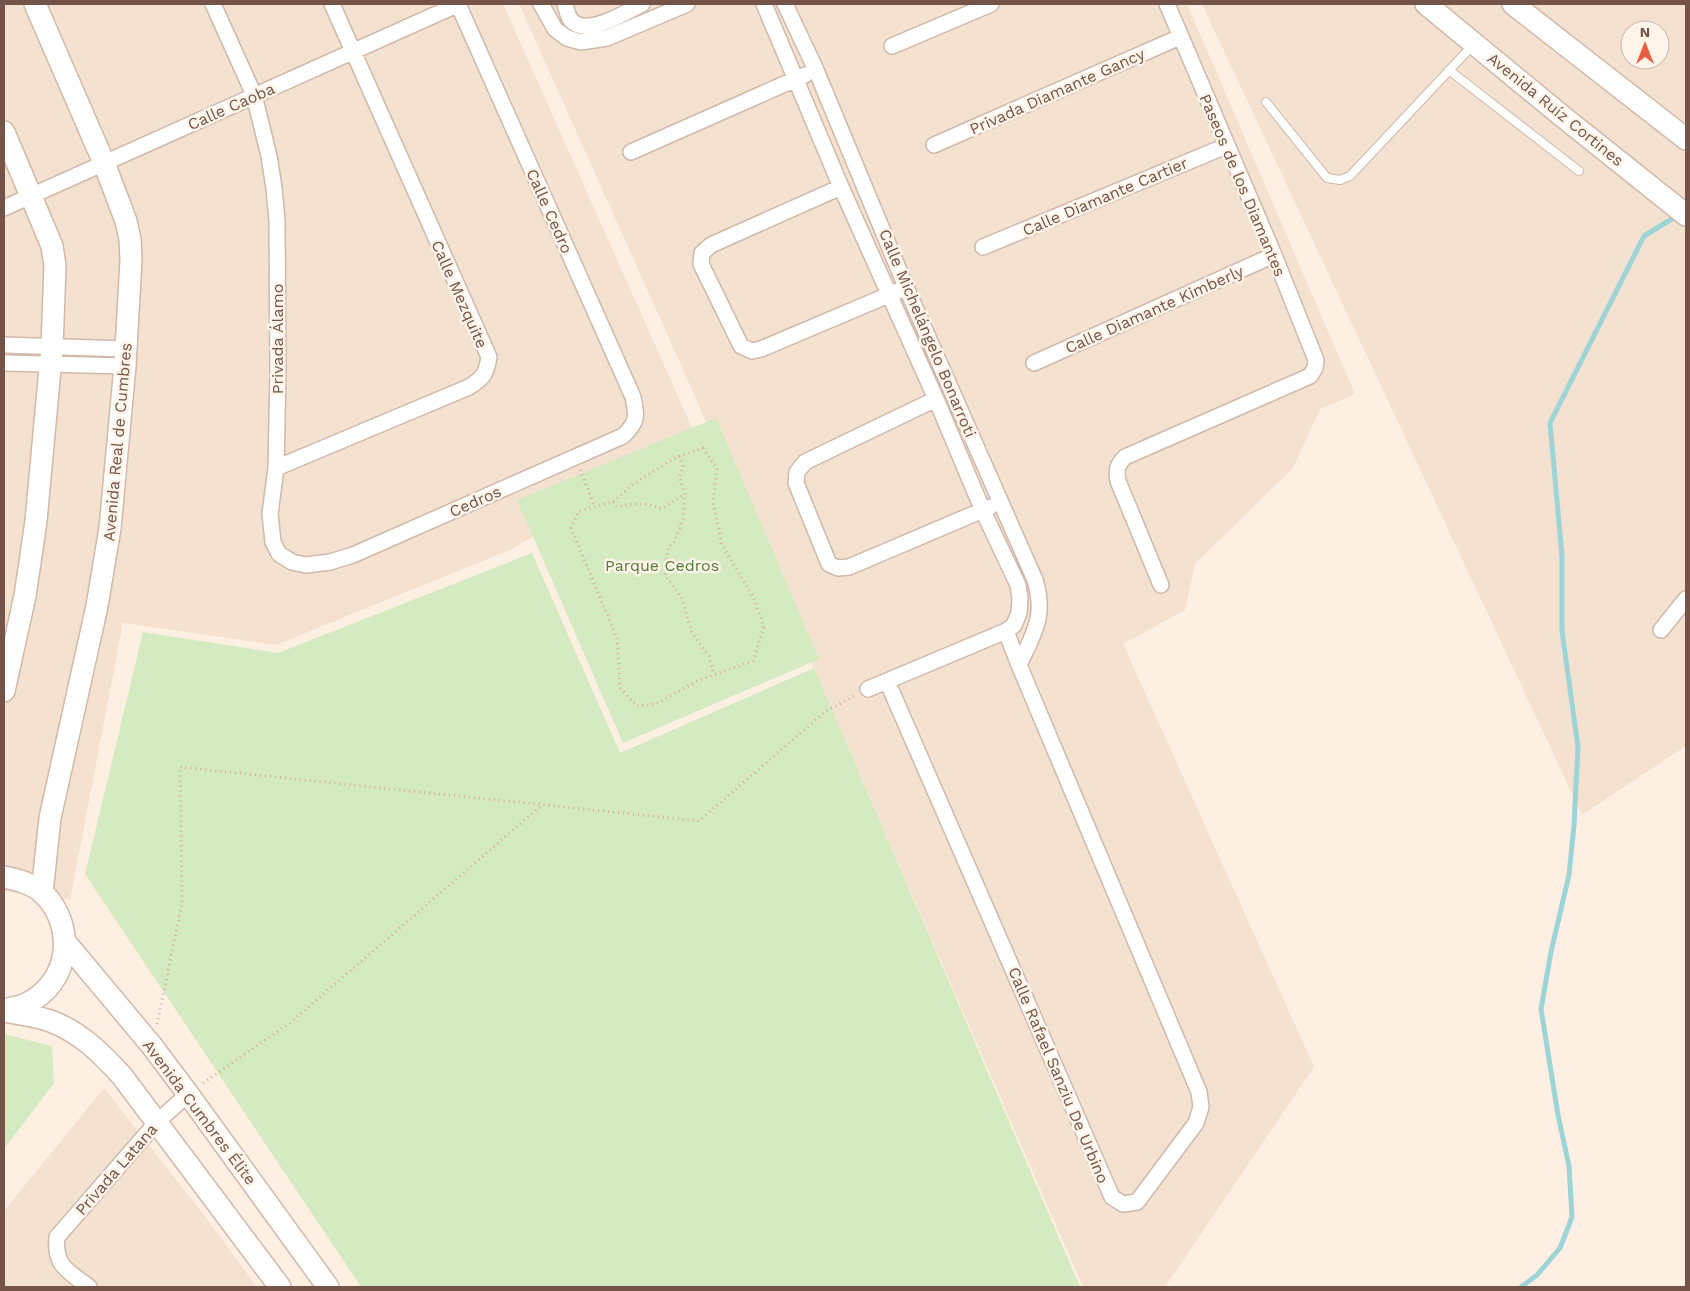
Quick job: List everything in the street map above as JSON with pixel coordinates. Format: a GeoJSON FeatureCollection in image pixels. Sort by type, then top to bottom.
{"type":"FeatureCollection","features":[{"type":"Feature","properties":{"kind":"street","name":"Avenida Real de Cumbres"},"geometry":{"type":"LineString","coordinates":[[35,4],[104,163],[126,221],[130,239],[131,260],[126,357],[110,528],[98,606],[50,818],[42,893]]}},
{"type":"Feature","properties":{"kind":"street","name":"Privada Álamo"},"geometry":{"type":"LineString","coordinates":[[213,4],[254,96],[269,156],[277,220],[278,371],[276,468],[270,514],[273,542],[279,554],[292,562],[306,565]]}},
{"type":"Feature","properties":{"kind":"street","name":"Calle Mezquite"},"geometry":{"type":"LineString","coordinates":[[276,468],[468,387],[481,380],[487,370],[488,357],[332,4]]}},
{"type":"Feature","properties":{"kind":"street","name":"Calle Caoba"},"geometry":{"type":"LineString","coordinates":[[4,208],[458,4]]}},
{"type":"Feature","properties":{"kind":"street","name":"Calle Cedro"},"geometry":{"type":"LineString","coordinates":[[458,4],[632,397],[636,421]]}},
{"type":"Feature","properties":{"kind":"street"},"geometry":{"type":"LineString","coordinates":[[542,4],[555,29],[567,38],[581,42],[607,38],[687,4]]}},
{"type":"Feature","properties":{"kind":"street"},"geometry":{"type":"LineString","coordinates":[[565,4],[571,19],[579,25],[592,26],[642,4]]}},
{"type":"Feature","properties":{"kind":"street","name":"Calle Michelángelo Bonarroti"},"geometry":{"type":"LineString","coordinates":[[764,4],[841,187],[936,399],[982,510],[1018,585],[1019,613],[1014,625],[1006,631]]}},
{"type":"Feature","properties":{"kind":"street","name":"Calle Michelángelo Bonarroti"},"geometry":{"type":"LineString","coordinates":[[785,4],[816,70],[906,287],[1035,580],[1040,596],[1040,614],[1036,628],[1019,665]]}},
{"type":"Feature","properties":{"kind":"street"},"geometry":{"type":"LineString","coordinates":[[892,46],[991,4]]}},
{"type":"Feature","properties":{"kind":"street","name":"Paseos de los Diamantes"},"geometry":{"type":"LineString","coordinates":[[1162,585],[1118,481],[1118,464],[1125,457],[1310,376],[1315,368],[1316,360],[1274,255],[1167,4]]}},
{"type":"Feature","properties":{"kind":"street","name":"Avenida Ruíz Cortines"},"geometry":{"type":"LineString","coordinates":[[1426,4],[1686,215]]}},
{"type":"Feature","properties":{"kind":"street"},"geometry":{"type":"LineString","coordinates":[[1513,4],[1686,139]]}},
{"type":"Feature","properties":{"kind":"street"},"geometry":{"type":"LineString","coordinates":[[567,38],[579,25]]}},
{"type":"Feature","properties":{"kind":"street","name":"Privada Diamante Gancy"},"geometry":{"type":"LineString","coordinates":[[934,145],[1180,37]]}},
{"type":"Feature","properties":{"kind":"street"},"geometry":{"type":"LineString","coordinates":[[632,152],[816,70]]}},
{"type":"Feature","properties":{"kind":"street"},"geometry":{"type":"LineString","coordinates":[[4,132],[52,246],[55,266],[51,356],[36,521],[26,596],[4,691]]}},
{"type":"Feature","properties":{"kind":"street","name":"Calle Diamante Cartier"},"geometry":{"type":"LineString","coordinates":[[983,247],[1226,146]]}},
{"type":"Feature","properties":{"kind":"street"},"geometry":{"type":"LineString","coordinates":[[841,187],[711,245],[702,253],[702,264],[741,346],[752,351],[761,349],[906,287]]}},
{"type":"Feature","properties":{"kind":"street","name":"Calle Diamante Kimberly"},"geometry":{"type":"LineString","coordinates":[[1034,363],[1274,255]]}},
{"type":"Feature","properties":{"kind":"street"},"geometry":{"type":"LineString","coordinates":[[4,346],[51,356]]}},
{"type":"Feature","properties":{"kind":"street"},"geometry":{"type":"LineString","coordinates":[[4,363],[51,356],[126,357]]}},
{"type":"Feature","properties":{"kind":"street"},"geometry":{"type":"LineString","coordinates":[[936,399],[805,462],[797,472],[796,483],[829,564],[838,568],[849,567],[1000,503]]}},
{"type":"Feature","properties":{"kind":"street","name":"Cedros"},"geometry":{"type":"LineString","coordinates":[[306,565],[330,562],[354,555],[623,436],[636,421]]}},
{"type":"Feature","properties":{"kind":"street"},"geometry":{"type":"LineString","coordinates":[[1661,630],[1686,599]]}},
{"type":"Feature","properties":{"kind":"street"},"geometry":{"type":"LineString","coordinates":[[868,688],[1006,631]]}},
{"type":"Feature","properties":{"kind":"street","name":"Calle Rafael Sanziu De Urbino"},"geometry":{"type":"LineString","coordinates":[[887,681],[1112,1197],[1124,1204],[1137,1202],[1196,1124],[1201,1107],[1199,1092],[1006,631]]}},
{"type":"Feature","properties":{"kind":"street"},"geometry":{"type":"LineString","coordinates":[[4,877],[23,881],[42,893],[59,915],[66,943],[61,968],[47,990],[26,1005],[4,1010]]}},
{"type":"Feature","properties":{"kind":"street","name":"Avenida Cumbres Élite"},"geometry":{"type":"LineString","coordinates":[[66,943],[152,1046],[328,1287]]}},
{"type":"Feature","properties":{"kind":"street"},"geometry":{"type":"LineString","coordinates":[[4,1010],[52,1021],[81,1037],[103,1055],[122,1076],[280,1287]]}},
{"type":"Feature","properties":{"kind":"street","name":"Privada Latana"},"geometry":{"type":"LineString","coordinates":[[89,1287],[62,1265],[56,1251],[57,1237],[157,1122],[188,1094]]}},
{"type":"Feature","properties":{"kind":"lane"},"geometry":{"type":"LineString","coordinates":[[1266,102],[1328,178],[1340,180],[1350,176],[1474,43]]}},
{"type":"Feature","properties":{"kind":"lane"},"geometry":{"type":"LineString","coordinates":[[1449,70],[1579,171]]}},
{"type":"Feature","properties":{"kind":"path"},"geometry":{"type":"LineString","coordinates":[[703,448],[717,469],[713,502],[722,545],[754,598],[764,627],[753,660],[699,680],[656,704],[637,706],[620,688],[617,638],[571,528],[578,510],[613,502],[632,484],[679,456],[703,448]]}},
{"type":"Feature","properties":{"kind":"path"},"geometry":{"type":"LineString","coordinates":[[679,456],[684,466],[679,478],[685,494],[683,519],[674,543],[668,547],[666,576],[681,596],[692,633],[709,656],[714,675]]}},
{"type":"Feature","properties":{"kind":"path"},"geometry":{"type":"LineString","coordinates":[[575,458],[595,507]]}},
{"type":"Feature","properties":{"kind":"path"},"geometry":{"type":"LineString","coordinates":[[613,502],[617,507],[636,503],[662,509],[685,494]]}},
{"type":"Feature","properties":{"kind":"path"},"geometry":{"type":"LineString","coordinates":[[152,1046],[182,904],[180,767],[699,821],[826,711],[868,688]]}},
{"type":"Feature","properties":{"kind":"path"},"geometry":{"type":"LineString","coordinates":[[188,1094],[290,1023],[542,805]]}},
{"type":"Feature","properties":{"kind":"shaded area"},"geometry":{"type":"Polygon","coordinates":[[[4,4],[503,4],[697,439],[512,549],[276,645],[123,623],[70,900],[4,891],[4,4]]]}},
{"type":"Feature","properties":{"kind":"shaded area"},"geometry":{"type":"Polygon","coordinates":[[[519,4],[1187,4],[1355,394],[1320,409],[1293,468],[1195,564],[1185,610],[1123,644],[1314,1067],[1165,1287],[1083,1287],[682,367],[519,4]]]}},
{"type":"Feature","properties":{"kind":"shaded area"},"geometry":{"type":"Polygon","coordinates":[[[1202,4],[1686,4],[1686,746],[1582,815],[1202,4]]]}},
{"type":"Feature","properties":{"kind":"shaded area"},"geometry":{"type":"Polygon","coordinates":[[[104,1088],[207,1219],[257,1287],[4,1287],[4,1211],[104,1088]]]}},
{"type":"Feature","properties":{"kind":"green space","name":"Parque Cedros"},"geometry":{"type":"Polygon","coordinates":[[[716,418],[819,659],[623,743],[517,500],[716,418]]]}},
{"type":"Feature","properties":{"kind":"green space"},"geometry":{"type":"Polygon","coordinates":[[[532,553],[620,753],[814,668],[1080,1287],[361,1287],[85,874],[143,632],[278,653],[532,553]]]}},
{"type":"Feature","properties":{"kind":"green space"},"geometry":{"type":"Polygon","coordinates":[[[4,1034],[52,1046],[54,1083],[4,1149],[4,1034]]]}},
{"type":"Feature","properties":{"kind":"waterway"},"geometry":{"type":"LineString","coordinates":[[1521,1287],[1537,1275],[1560,1248],[1572,1217],[1569,1166],[1558,1115],[1541,1009],[1551,952],[1569,875],[1578,747],[1562,631],[1562,557],[1550,423],[1644,236],[1675,217]]}}]}
